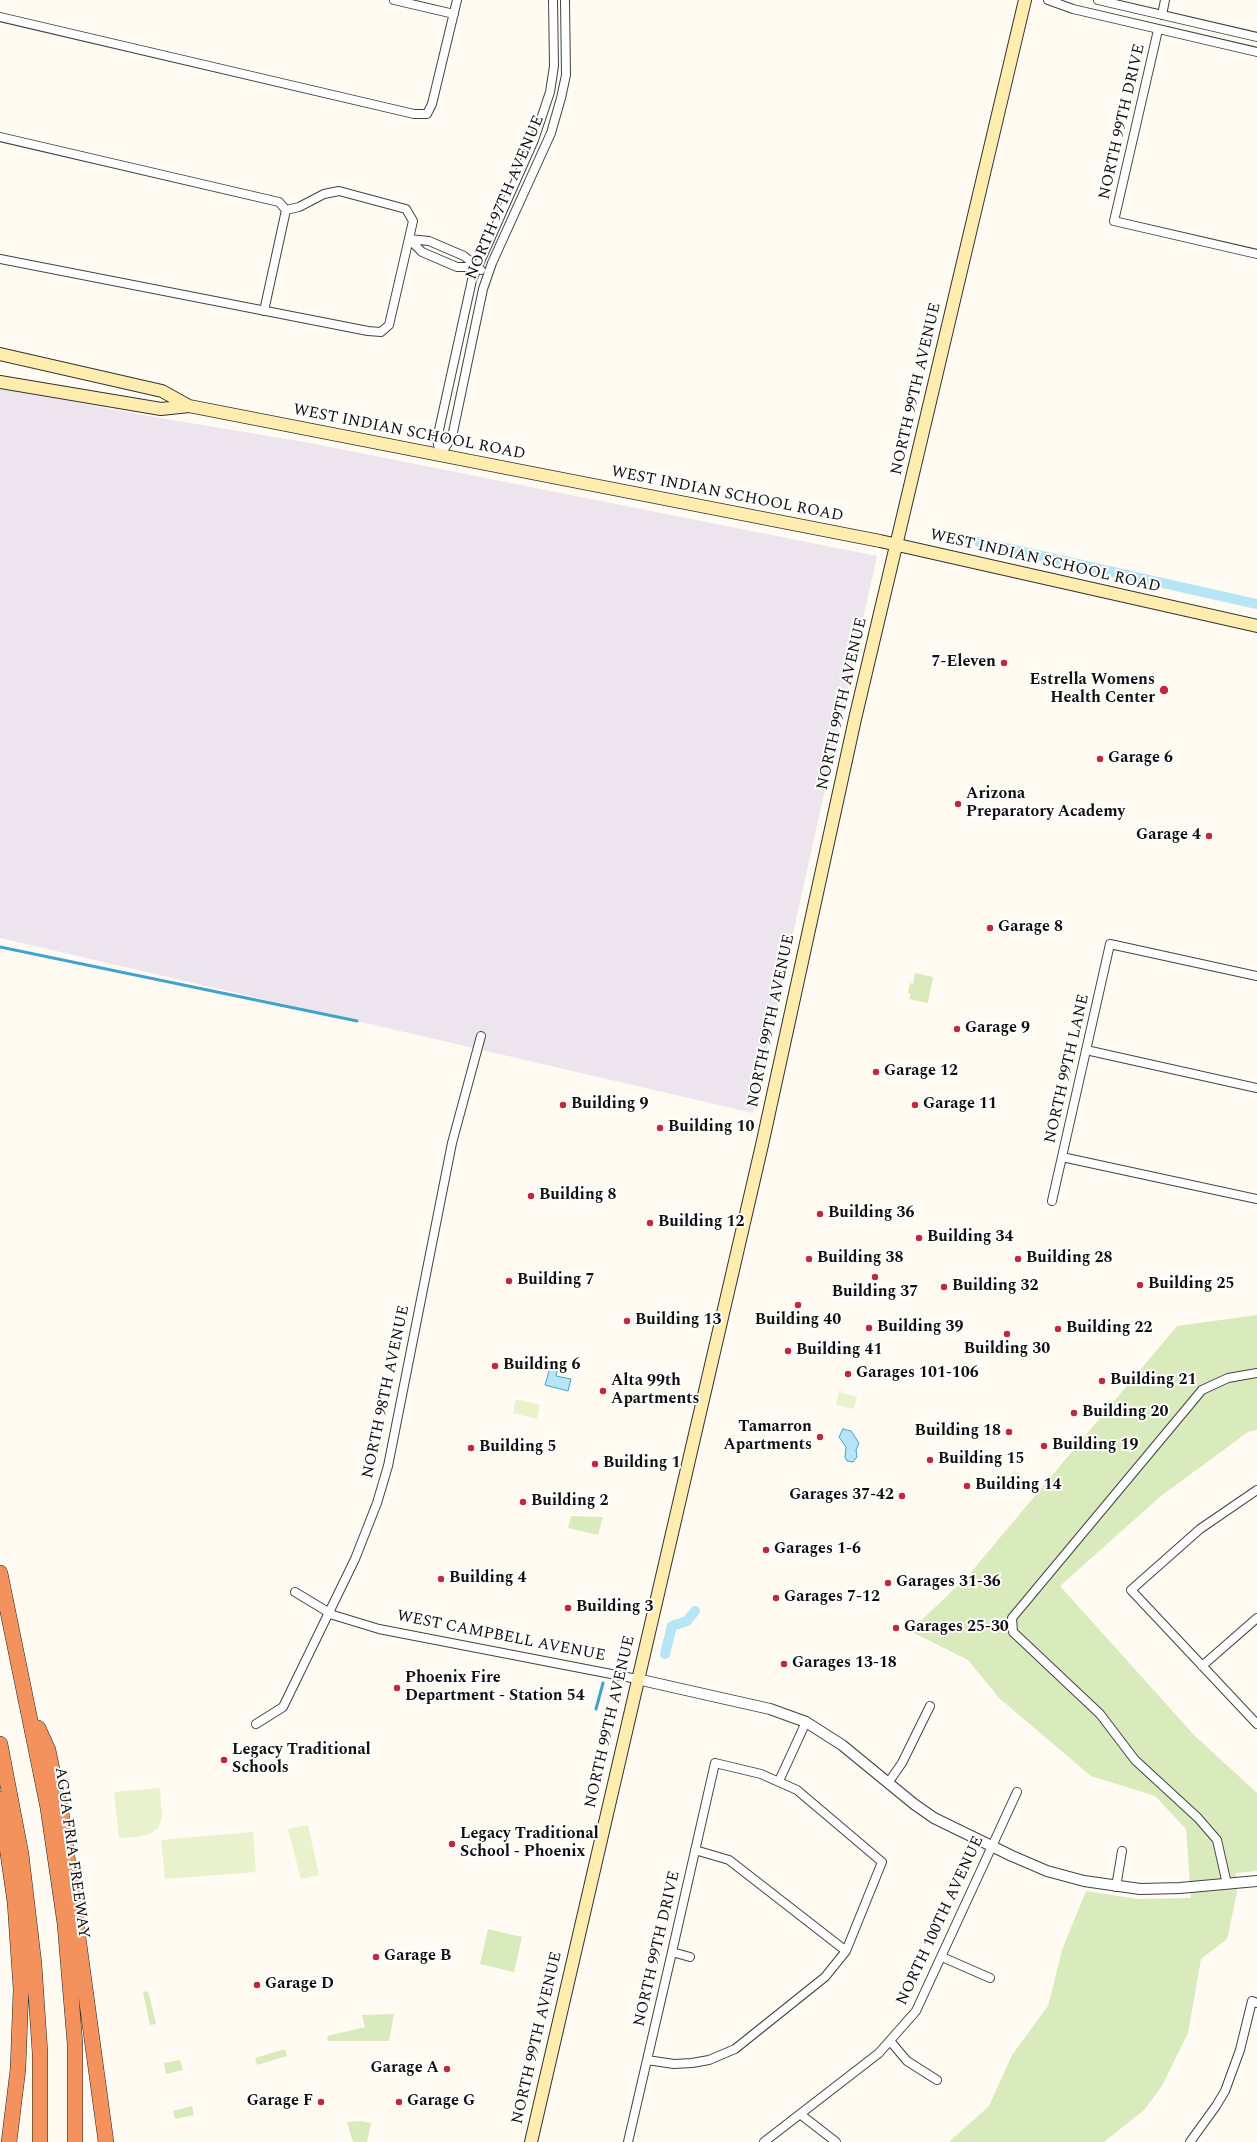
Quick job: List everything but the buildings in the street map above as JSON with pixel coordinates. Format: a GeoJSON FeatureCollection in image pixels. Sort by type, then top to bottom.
{"type":"FeatureCollection","features":[{"type":"Feature","properties":{"kind":"highway","name":"AGUA FRIA FREEWAY"},"geometry":{"type":"LineString","coordinates":[[0,1574],[48,1808],[65,1924],[74,2037],[75,2142]]}},
{"type":"Feature","properties":{"kind":"highway"},"geometry":{"type":"LineString","coordinates":[[28,1710],[48,1750],[61,1812],[106,2142]]}},
{"type":"Feature","properties":{"kind":"highway"},"geometry":{"type":"LineString","coordinates":[[0,1744],[20,1847],[34,1964],[40,2053],[40,2142]]}},
{"type":"Feature","properties":{"kind":"highway"},"geometry":{"type":"LineString","coordinates":[[0,1799],[15,1902],[21,1989],[18,2069],[9,2142]]}},
{"type":"Feature","properties":{"kind":"main road","name":"NORTH 99TH AVENUE"},"geometry":{"type":"LineString","coordinates":[[531,2142],[637,1679],[762,1145],[855,719],[1025,0]]}},
{"type":"Feature","properties":{"kind":"main road","name":"WEST INDIAN SCHOOL ROAD"},"geometry":{"type":"LineString","coordinates":[[0,354],[162,392],[189,406],[896,545],[1257,626]]}},
{"type":"Feature","properties":{"kind":"main road","name":"WEST INDIAN SCHOOL ROAD"},"geometry":{"type":"LineString","coordinates":[[0,382],[161,409],[189,406]]}},
{"type":"Feature","properties":{"kind":"street"},"geometry":{"type":"LineString","coordinates":[[394,0],[454,14]]}},
{"type":"Feature","properties":{"kind":"street"},"geometry":{"type":"LineString","coordinates":[[0,17],[407,112],[427,114],[432,104],[457,0]]}},
{"type":"Feature","properties":{"kind":"street","name":"NORTH 97TH AVENUE"},"geometry":{"type":"LineString","coordinates":[[440,455],[438,439],[465,305],[477,267],[534,140],[550,92],[554,66],[553,0]]}},
{"type":"Feature","properties":{"kind":"street","name":"NORTH 97TH AVENUE"},"geometry":{"type":"LineString","coordinates":[[440,455],[452,437],[478,308],[488,274],[551,132],[561,98],[566,75],[565,0]]}},
{"type":"Feature","properties":{"kind":"street"},"geometry":{"type":"LineString","coordinates":[[1048,0],[1073,10],[1257,52]]}},
{"type":"Feature","properties":{"kind":"street"},"geometry":{"type":"LineString","coordinates":[[1098,0],[1257,37]]}},
{"type":"Feature","properties":{"kind":"street"},"geometry":{"type":"LineString","coordinates":[[1162,15],[1165,0]]}},
{"type":"Feature","properties":{"kind":"street","name":"NORTH 99TH DRIVE"},"geometry":{"type":"LineString","coordinates":[[1158,30],[1114,221],[1257,254]]}},
{"type":"Feature","properties":{"kind":"street"},"geometry":{"type":"LineString","coordinates":[[550,92],[561,98]]}},
{"type":"Feature","properties":{"kind":"street"},"geometry":{"type":"LineString","coordinates":[[0,137],[279,202],[286,210]]}},
{"type":"Feature","properties":{"kind":"street"},"geometry":{"type":"LineString","coordinates":[[0,260],[368,332],[382,332],[389,325],[413,221],[406,209],[339,191],[324,194],[298,207],[286,210]]}},
{"type":"Feature","properties":{"kind":"street"},"geometry":{"type":"LineString","coordinates":[[264,311],[286,210]]}},
{"type":"Feature","properties":{"kind":"street"},"geometry":{"type":"LineString","coordinates":[[409,239],[422,252],[457,267],[477,267]]}},
{"type":"Feature","properties":{"kind":"street"},"geometry":{"type":"LineString","coordinates":[[409,239],[429,241],[464,256],[488,274]]}},
{"type":"Feature","properties":{"kind":"street","name":"NORTH 99TH LANE"},"geometry":{"type":"LineString","coordinates":[[1052,1201],[1110,944],[1257,976]]}},
{"type":"Feature","properties":{"kind":"street","name":"NORTH 98TH AVENUE"},"geometry":{"type":"LineString","coordinates":[[256,1724],[283,1707],[355,1559],[377,1503],[388,1466],[452,1143],[481,1036]]}},
{"type":"Feature","properties":{"kind":"street"},"geometry":{"type":"LineString","coordinates":[[1086,1050],[1257,1088]]}},
{"type":"Feature","properties":{"kind":"street"},"geometry":{"type":"LineString","coordinates":[[1062,1157],[1257,1199]]}},
{"type":"Feature","properties":{"kind":"street"},"geometry":{"type":"LineString","coordinates":[[1227,1884],[1217,1840],[1198,1818],[1135,1760],[1100,1714],[1013,1632],[1012,1618],[1202,1390],[1228,1378],[1257,1373]]}},
{"type":"Feature","properties":{"kind":"street"},"geometry":{"type":"LineString","coordinates":[[1257,1490],[1200,1529],[1131,1590],[1257,1724]]}},
{"type":"Feature","properties":{"kind":"street","name":"WEST CAMPBELL AVENUE"},"geometry":{"type":"LineString","coordinates":[[295,1592],[346,1620],[379,1629],[637,1679],[770,1709],[806,1722],[842,1745],[934,1818],[1047,1870],[1084,1881],[1116,1887],[1154,1889],[1257,1881]]}},
{"type":"Feature","properties":{"kind":"street"},"geometry":{"type":"LineString","coordinates":[[1202,1666],[1257,1618]]}},
{"type":"Feature","properties":{"kind":"street"},"geometry":{"type":"LineString","coordinates":[[888,1783],[902,1763],[930,1706]]}},
{"type":"Feature","properties":{"kind":"street"},"geometry":{"type":"LineString","coordinates":[[647,2060],[674,2064],[692,2063],[722,2056],[735,2049],[825,1977],[846,1951],[882,1862],[812,1801],[797,1790],[779,1781],[806,1722]]}},
{"type":"Feature","properties":{"kind":"street","name":"NORTH 99TH DRIVE"},"geometry":{"type":"LineString","coordinates":[[628,2142],[715,1763],[779,1781]]}},
{"type":"Feature","properties":{"kind":"street","name":"NORTH 100TH AVENUE"},"geometry":{"type":"LineString","coordinates":[[764,2142],[879,2053],[891,2042],[916,2012],[1017,1792]]}},
{"type":"Feature","properties":{"kind":"street"},"geometry":{"type":"LineString","coordinates":[[695,1850],[729,1860],[846,1951]]}},
{"type":"Feature","properties":{"kind":"street"},"geometry":{"type":"LineString","coordinates":[[1116,1887],[1122,1851]]}},
{"type":"Feature","properties":{"kind":"street"},"geometry":{"type":"LineString","coordinates":[[672,1952],[690,1957]]}},
{"type":"Feature","properties":{"kind":"street"},"geometry":{"type":"LineString","coordinates":[[942,1957],[990,1978]]}},
{"type":"Feature","properties":{"kind":"street"},"geometry":{"type":"LineString","coordinates":[[1190,2142],[1216,2106],[1233,2074],[1254,2002]]}},
{"type":"Feature","properties":{"kind":"street"},"geometry":{"type":"LineString","coordinates":[[891,2042],[907,2061],[937,2080]]}},
{"type":"Feature","properties":{"kind":"street"},"geometry":{"type":"LineString","coordinates":[[800,2114],[836,2142]]}},
{"type":"Feature","properties":{"kind":"shaded area"},"geometry":{"type":"Polygon","coordinates":[[[0,387],[137,414],[310,443],[877,556],[753,1113],[0,938],[0,387]]]}},
{"type":"Feature","properties":{"kind":"green space"},"geometry":{"type":"Polygon","coordinates":[[[915,973],[933,977],[928,1003],[909,999],[911,994],[908,993],[910,983],[913,984],[915,973]]]}},
{"type":"Feature","properties":{"kind":"green space"},"geometry":{"type":"Polygon","coordinates":[[[1257,1315],[1257,1430],[1248,1432],[1161,1496],[1060,1586],[1194,1735],[1257,1793],[1257,1871],[1236,1873],[1237,1893],[1227,1939],[1201,1959],[1188,2033],[1162,2086],[1144,2110],[1104,2142],[949,2142],[989,2106],[1012,2055],[1048,2006],[1062,1950],[1086,1891],[1137,1899],[1191,1898],[1186,1829],[1155,1796],[1091,1776],[999,1698],[968,1660],[910,1631],[967,1577],[1177,1326],[1257,1315]]]}},
{"type":"Feature","properties":{"kind":"green space"},"geometry":{"type":"Polygon","coordinates":[[[839,1392],[857,1397],[854,1409],[836,1405],[839,1392]]]}},
{"type":"Feature","properties":{"kind":"green space"},"geometry":{"type":"Polygon","coordinates":[[[516,1399],[540,1405],[537,1419],[513,1413],[516,1399]]]}},
{"type":"Feature","properties":{"kind":"green space"},"geometry":{"type":"Polygon","coordinates":[[[1015,1470],[1029,1483],[1021,1492],[1006,1480],[1015,1470]]]}},
{"type":"Feature","properties":{"kind":"green space"},"geometry":{"type":"Polygon","coordinates":[[[571,1516],[603,1517],[598,1535],[568,1528],[571,1516]]]}},
{"type":"Feature","properties":{"kind":"green space"},"geometry":{"type":"Polygon","coordinates":[[[160,1788],[162,1817],[158,1828],[150,1834],[137,1837],[119,1838],[114,1792],[160,1788]]]}},
{"type":"Feature","properties":{"kind":"green space"},"geometry":{"type":"Polygon","coordinates":[[[308,1825],[319,1875],[301,1879],[288,1829],[308,1825]]]}},
{"type":"Feature","properties":{"kind":"green space"},"geometry":{"type":"Polygon","coordinates":[[[253,1832],[256,1872],[165,1879],[161,1840],[253,1832]]]}},
{"type":"Feature","properties":{"kind":"green space"},"geometry":{"type":"Polygon","coordinates":[[[488,1929],[522,1937],[514,1972],[480,1964],[488,1929]]]}},
{"type":"Feature","properties":{"kind":"green space"},"geometry":{"type":"Polygon","coordinates":[[[148,1991],[156,2024],[150,2025],[143,1992],[148,1991]]]}},
{"type":"Feature","properties":{"kind":"green space"},"geometry":{"type":"Polygon","coordinates":[[[394,2014],[389,2041],[328,2041],[327,2036],[365,2027],[362,2015],[394,2014]]]}},
{"type":"Feature","properties":{"kind":"green space"},"geometry":{"type":"Polygon","coordinates":[[[285,2049],[287,2056],[257,2065],[255,2058],[285,2049]]]}},
{"type":"Feature","properties":{"kind":"green space"},"geometry":{"type":"Polygon","coordinates":[[[180,2060],[183,2070],[166,2074],[164,2063],[180,2060]]]}},
{"type":"Feature","properties":{"kind":"green space"},"geometry":{"type":"Polygon","coordinates":[[[192,2106],[194,2115],[175,2119],[173,2111],[192,2106]]]}},
{"type":"Feature","properties":{"kind":"green space"},"geometry":{"type":"Polygon","coordinates":[[[360,2121],[371,2123],[367,2142],[353,2142],[347,2122],[360,2121]]]}},
{"type":"Feature","properties":{"kind":"water"},"geometry":{"type":"Polygon","coordinates":[[[552,1361],[559,1363],[556,1376],[571,1379],[568,1391],[545,1385],[552,1361]]]}},
{"type":"Feature","properties":{"kind":"water"},"geometry":{"type":"Polygon","coordinates":[[[843,1429],[851,1431],[859,1443],[856,1450],[857,1457],[853,1462],[847,1461],[845,1457],[846,1447],[839,1437],[843,1429]]]}},
{"type":"Feature","properties":{"kind":"waterway"},"geometry":{"type":"LineString","coordinates":[[953,536],[969,540]]}},
{"type":"Feature","properties":{"kind":"waterway"},"geometry":{"type":"LineString","coordinates":[[979,542],[1257,604]]}},
{"type":"Feature","properties":{"kind":"waterway"},"geometry":{"type":"LineString","coordinates":[[0,947],[357,1021]]}},
{"type":"Feature","properties":{"kind":"waterway"},"geometry":{"type":"LineString","coordinates":[[665,1654],[672,1626],[687,1621],[695,1611]]}},
{"type":"Feature","properties":{"kind":"waterway"},"geometry":{"type":"LineString","coordinates":[[596,1709],[603,1683]]}},
{"type":"Feature","properties":{"kind":"place","name":"7-Eleven"},"geometry":{"type":"Point","coordinates":[1004,663]}},
{"type":"Feature","properties":{"kind":"place","name":"Estrella Womens Health Center"},"geometry":{"type":"Point","coordinates":[1164,690]}},
{"type":"Feature","properties":{"kind":"place","name":"Garage 6"},"geometry":{"type":"Point","coordinates":[1100,759]}},
{"type":"Feature","properties":{"kind":"place","name":"Arizona Preparatory Academy"},"geometry":{"type":"Point","coordinates":[958,804]}},
{"type":"Feature","properties":{"kind":"place","name":"Garage 4"},"geometry":{"type":"Point","coordinates":[1209,836]}},
{"type":"Feature","properties":{"kind":"place","name":"Garage 8"},"geometry":{"type":"Point","coordinates":[990,928]}},
{"type":"Feature","properties":{"kind":"place","name":"Garage 9"},"geometry":{"type":"Point","coordinates":[957,1029]}},
{"type":"Feature","properties":{"kind":"place","name":"Garage 12"},"geometry":{"type":"Point","coordinates":[876,1072]}},
{"type":"Feature","properties":{"kind":"place","name":"Building 9"},"geometry":{"type":"Point","coordinates":[563,1105]}},
{"type":"Feature","properties":{"kind":"place","name":"Garage 11"},"geometry":{"type":"Point","coordinates":[915,1105]}},
{"type":"Feature","properties":{"kind":"place","name":"Building 10"},"geometry":{"type":"Point","coordinates":[660,1128]}},
{"type":"Feature","properties":{"kind":"place","name":"Building 8"},"geometry":{"type":"Point","coordinates":[531,1196]}},
{"type":"Feature","properties":{"kind":"place","name":"Building 36"},"geometry":{"type":"Point","coordinates":[820,1214]}},
{"type":"Feature","properties":{"kind":"place","name":"Building 12"},"geometry":{"type":"Point","coordinates":[650,1223]}},
{"type":"Feature","properties":{"kind":"place","name":"Building 34"},"geometry":{"type":"Point","coordinates":[919,1238]}},
{"type":"Feature","properties":{"kind":"place","name":"Building 38"},"geometry":{"type":"Point","coordinates":[809,1259]}},
{"type":"Feature","properties":{"kind":"place","name":"Building 28"},"geometry":{"type":"Point","coordinates":[1018,1259]}},
{"type":"Feature","properties":{"kind":"place","name":"Building 37"},"geometry":{"type":"Point","coordinates":[875,1277]}},
{"type":"Feature","properties":{"kind":"place","name":"Building 7"},"geometry":{"type":"Point","coordinates":[509,1281]}},
{"type":"Feature","properties":{"kind":"place","name":"Building 25"},"geometry":{"type":"Point","coordinates":[1140,1285]}},
{"type":"Feature","properties":{"kind":"place","name":"Building 32"},"geometry":{"type":"Point","coordinates":[944,1287]}},
{"type":"Feature","properties":{"kind":"place","name":"Building 40"},"geometry":{"type":"Point","coordinates":[798,1305]}},
{"type":"Feature","properties":{"kind":"place","name":"Building 13"},"geometry":{"type":"Point","coordinates":[627,1321]}},
{"type":"Feature","properties":{"kind":"place","name":"Building 39"},"geometry":{"type":"Point","coordinates":[869,1328]}},
{"type":"Feature","properties":{"kind":"place","name":"Building 22"},"geometry":{"type":"Point","coordinates":[1058,1329]}},
{"type":"Feature","properties":{"kind":"place","name":"Building 30"},"geometry":{"type":"Point","coordinates":[1007,1334]}},
{"type":"Feature","properties":{"kind":"place","name":"Building 41"},"geometry":{"type":"Point","coordinates":[788,1351]}},
{"type":"Feature","properties":{"kind":"place","name":"Building 6"},"geometry":{"type":"Point","coordinates":[495,1366]}},
{"type":"Feature","properties":{"kind":"place","name":"Garages 101-106"},"geometry":{"type":"Point","coordinates":[848,1374]}},
{"type":"Feature","properties":{"kind":"place","name":"Building 21"},"geometry":{"type":"Point","coordinates":[1102,1381]}},
{"type":"Feature","properties":{"kind":"place","name":"Alta 99th Apartments"},"geometry":{"type":"Point","coordinates":[603,1391]}},
{"type":"Feature","properties":{"kind":"place","name":"Building 20"},"geometry":{"type":"Point","coordinates":[1074,1413]}},
{"type":"Feature","properties":{"kind":"place","name":"Building 18"},"geometry":{"type":"Point","coordinates":[1009,1432]}},
{"type":"Feature","properties":{"kind":"place","name":"Tamarron Apartments"},"geometry":{"type":"Point","coordinates":[820,1437]}},
{"type":"Feature","properties":{"kind":"place","name":"Building 19"},"geometry":{"type":"Point","coordinates":[1044,1446]}},
{"type":"Feature","properties":{"kind":"place","name":"Building 5"},"geometry":{"type":"Point","coordinates":[471,1448]}},
{"type":"Feature","properties":{"kind":"place","name":"Building 15"},"geometry":{"type":"Point","coordinates":[930,1460]}},
{"type":"Feature","properties":{"kind":"place","name":"Building 1"},"geometry":{"type":"Point","coordinates":[595,1464]}},
{"type":"Feature","properties":{"kind":"place","name":"Building 14"},"geometry":{"type":"Point","coordinates":[967,1486]}},
{"type":"Feature","properties":{"kind":"place","name":"Garages 37-42"},"geometry":{"type":"Point","coordinates":[902,1496]}},
{"type":"Feature","properties":{"kind":"place","name":"Building 2"},"geometry":{"type":"Point","coordinates":[523,1502]}},
{"type":"Feature","properties":{"kind":"place","name":"Garages 1-6"},"geometry":{"type":"Point","coordinates":[766,1550]}},
{"type":"Feature","properties":{"kind":"place","name":"Building 4"},"geometry":{"type":"Point","coordinates":[441,1579]}},
{"type":"Feature","properties":{"kind":"place","name":"Garages 31-36"},"geometry":{"type":"Point","coordinates":[888,1583]}},
{"type":"Feature","properties":{"kind":"place","name":"Garages 7-12"},"geometry":{"type":"Point","coordinates":[776,1598]}},
{"type":"Feature","properties":{"kind":"place","name":"Building 3"},"geometry":{"type":"Point","coordinates":[568,1608]}},
{"type":"Feature","properties":{"kind":"place","name":"Garages 25-30"},"geometry":{"type":"Point","coordinates":[896,1628]}},
{"type":"Feature","properties":{"kind":"place","name":"Garages 13-18"},"geometry":{"type":"Point","coordinates":[784,1664]}},
{"type":"Feature","properties":{"kind":"place","name":"Phoenix Fire Department - Station 54"},"geometry":{"type":"Point","coordinates":[397,1688]}},
{"type":"Feature","properties":{"kind":"place","name":"Legacy Traditional Schools"},"geometry":{"type":"Point","coordinates":[224,1760]}},
{"type":"Feature","properties":{"kind":"place","name":"Legacy Traditional School - Phoenix"},"geometry":{"type":"Point","coordinates":[452,1844]}},
{"type":"Feature","properties":{"kind":"place","name":"Garage B"},"geometry":{"type":"Point","coordinates":[376,1957]}},
{"type":"Feature","properties":{"kind":"place","name":"Garage D"},"geometry":{"type":"Point","coordinates":[257,1985]}},
{"type":"Feature","properties":{"kind":"place","name":"Garage A"},"geometry":{"type":"Point","coordinates":[447,2069]}},
{"type":"Feature","properties":{"kind":"place","name":"Garage F"},"geometry":{"type":"Point","coordinates":[321,2102]}},
{"type":"Feature","properties":{"kind":"place","name":"Garage G"},"geometry":{"type":"Point","coordinates":[399,2102]}}]}
